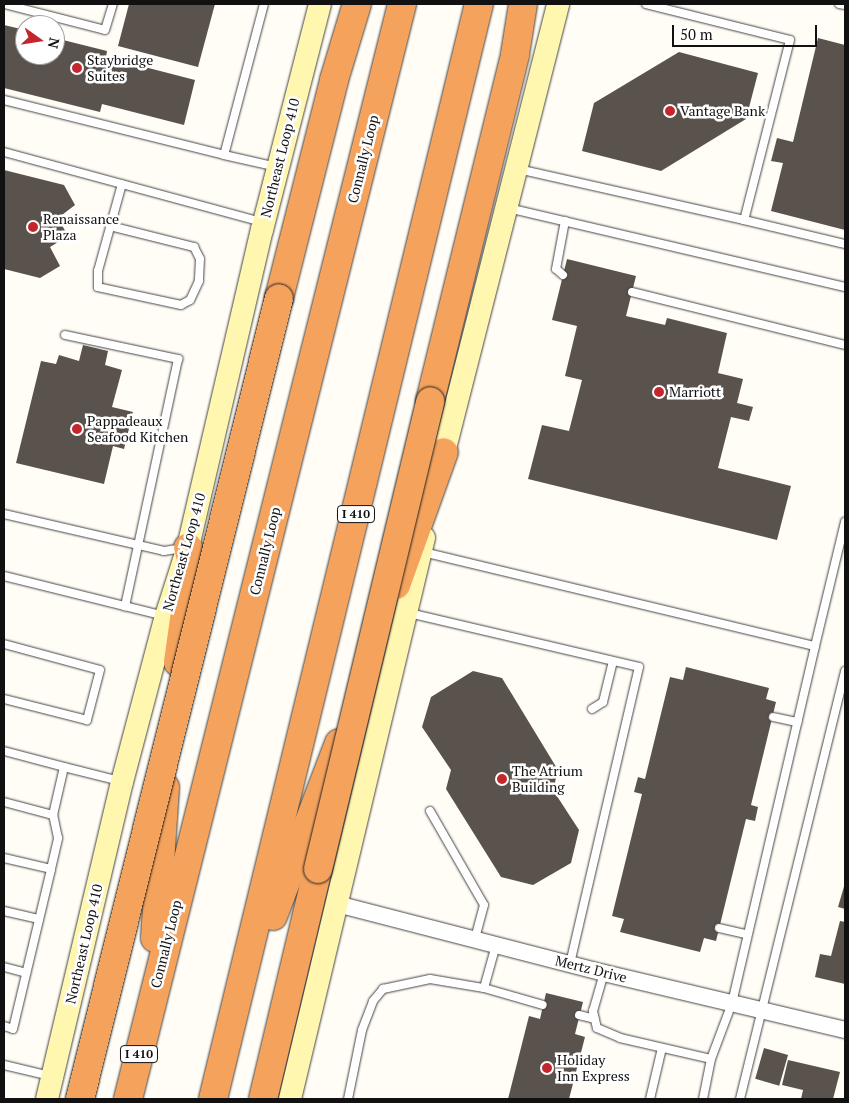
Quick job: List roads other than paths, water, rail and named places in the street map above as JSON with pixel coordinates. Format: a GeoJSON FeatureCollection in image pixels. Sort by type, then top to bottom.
{"type":"FeatureCollection","features":[{"type":"Feature","properties":{"kind":"highway"},"geometry":{"type":"LineString","coordinates":[[80,1099],[334,80],[357,4]]}},
{"type":"Feature","properties":{"kind":"highway","name":"Connally Loop"},"geometry":{"type":"LineString","coordinates":[[128,1099],[402,4]]}},
{"type":"Feature","properties":{"kind":"highway","name":"I 410"},"geometry":{"type":"LineString","coordinates":[[213,1099],[480,4]]}},
{"type":"Feature","properties":{"kind":"highway"},"geometry":{"type":"LineString","coordinates":[[263,1099],[515,54],[523,4]]}},
{"type":"Feature","properties":{"kind":"highway"},"geometry":{"type":"LineString","coordinates":[[232,1025],[332,762],[444,452]]}},
{"type":"Feature","properties":{"kind":"highway"},"geometry":{"type":"LineString","coordinates":[[150,1009],[169,733],[192,563],[188,547]]}},
{"type":"Feature","properties":{"kind":"main road","name":"Northeast Loop 410"},"geometry":{"type":"LineString","coordinates":[[47,1099],[122,782],[166,616],[188,547],[264,222],[320,4]]}},
{"type":"Feature","properties":{"kind":"main road"},"geometry":{"type":"LineString","coordinates":[[290,1099],[444,452],[558,4]]}},
{"type":"Feature","properties":{"kind":"street","name":"Mertz Drive"},"geometry":{"type":"LineString","coordinates":[[337,904],[604,973],[845,1030]]}},
{"type":"Feature","properties":{"kind":"lane"},"geometry":{"type":"LineString","coordinates":[[4,4],[105,30],[112,4]]}},
{"type":"Feature","properties":{"kind":"lane"},"geometry":{"type":"LineString","coordinates":[[224,155],[264,4]]}},
{"type":"Feature","properties":{"kind":"lane"},"geometry":{"type":"LineString","coordinates":[[646,4],[790,40],[744,220]]}},
{"type":"Feature","properties":{"kind":"lane"},"geometry":{"type":"LineString","coordinates":[[839,4],[845,5]]}},
{"type":"Feature","properties":{"kind":"lane"},"geometry":{"type":"LineString","coordinates":[[4,100],[278,167]]}},
{"type":"Feature","properties":{"kind":"lane"},"geometry":{"type":"LineString","coordinates":[[4,152],[264,222]]}},
{"type":"Feature","properties":{"kind":"lane"},"geometry":{"type":"LineString","coordinates":[[516,168],[845,244]]}},
{"type":"Feature","properties":{"kind":"lane"},"geometry":{"type":"LineString","coordinates":[[110,226],[194,247],[200,259],[199,281],[190,300],[181,305],[98,287],[98,271],[110,226],[122,184]]}},
{"type":"Feature","properties":{"kind":"lane"},"geometry":{"type":"LineString","coordinates":[[506,208],[845,287]]}},
{"type":"Feature","properties":{"kind":"lane"},"geometry":{"type":"LineString","coordinates":[[563,275],[556,269],[565,221]]}},
{"type":"Feature","properties":{"kind":"lane"},"geometry":{"type":"LineString","coordinates":[[632,292],[845,345]]}},
{"type":"Feature","properties":{"kind":"lane"},"geometry":{"type":"LineString","coordinates":[[65,335],[178,359],[125,606]]}},
{"type":"Feature","properties":{"kind":"lane"},"geometry":{"type":"LineString","coordinates":[[4,514],[164,551],[188,547]]}},
{"type":"Feature","properties":{"kind":"lane"},"geometry":{"type":"LineString","coordinates":[[704,1099],[711,1059],[732,1003],[746,934],[845,522]]}},
{"type":"Feature","properties":{"kind":"lane"},"geometry":{"type":"LineString","coordinates":[[421,552],[815,646]]}},
{"type":"Feature","properties":{"kind":"lane"},"geometry":{"type":"LineString","coordinates":[[4,576],[166,616]]}},
{"type":"Feature","properties":{"kind":"lane"},"geometry":{"type":"LineString","coordinates":[[406,612],[639,667],[570,964]]}},
{"type":"Feature","properties":{"kind":"lane"},"geometry":{"type":"LineString","coordinates":[[4,644],[100,670],[87,720],[4,699]]}},
{"type":"Feature","properties":{"kind":"lane"},"geometry":{"type":"LineString","coordinates":[[592,709],[603,702],[613,661]]}},
{"type":"Feature","properties":{"kind":"lane"},"geometry":{"type":"LineString","coordinates":[[740,1099],[845,671]]}},
{"type":"Feature","properties":{"kind":"lane"},"geometry":{"type":"LineString","coordinates":[[773,716],[797,722]]}},
{"type":"Feature","properties":{"kind":"lane"},"geometry":{"type":"LineString","coordinates":[[4,751],[122,782]]}},
{"type":"Feature","properties":{"kind":"lane"},"geometry":{"type":"LineString","coordinates":[[4,1026],[13,1029],[51,870],[58,838],[53,815],[64,767]]}},
{"type":"Feature","properties":{"kind":"lane"},"geometry":{"type":"LineString","coordinates":[[4,802],[53,815]]}},
{"type":"Feature","properties":{"kind":"lane"},"geometry":{"type":"LineString","coordinates":[[430,810],[484,905],[475,939]]}},
{"type":"Feature","properties":{"kind":"lane"},"geometry":{"type":"LineString","coordinates":[[4,858],[51,870]]}},
{"type":"Feature","properties":{"kind":"lane"},"geometry":{"type":"LineString","coordinates":[[4,911],[39,919]]}},
{"type":"Feature","properties":{"kind":"lane"},"geometry":{"type":"LineString","coordinates":[[719,928],[746,934]]}},
{"type":"Feature","properties":{"kind":"lane"},"geometry":{"type":"LineString","coordinates":[[484,988],[496,945]]}},
{"type":"Feature","properties":{"kind":"lane"},"geometry":{"type":"LineString","coordinates":[[4,967],[26,973]]}},
{"type":"Feature","properties":{"kind":"lane"},"geometry":{"type":"LineString","coordinates":[[604,973],[593,1011],[597,1028],[620,1038],[711,1059]]}},
{"type":"Feature","properties":{"kind":"lane"},"geometry":{"type":"LineString","coordinates":[[348,1099],[362,1030],[373,1001],[383,989],[430,979],[484,988],[543,1005]]}},
{"type":"Feature","properties":{"kind":"lane"},"geometry":{"type":"LineString","coordinates":[[580,1015],[595,1019]]}},
{"type":"Feature","properties":{"kind":"lane"},"geometry":{"type":"LineString","coordinates":[[650,1099],[662,1048]]}},
{"type":"Feature","properties":{"kind":"lane"},"geometry":{"type":"LineString","coordinates":[[4,1065],[52,1077]]}},
{"type":"Feature","properties":{"kind":"place","name":"Staybridge Suites"},"geometry":{"type":"Point","coordinates":[77,68]}},
{"type":"Feature","properties":{"kind":"place","name":"Vantage Bank"},"geometry":{"type":"Point","coordinates":[670,111]}},
{"type":"Feature","properties":{"kind":"place","name":"Renaissance Plaza"},"geometry":{"type":"Point","coordinates":[33,227]}},
{"type":"Feature","properties":{"kind":"place","name":"Marriott"},"geometry":{"type":"Point","coordinates":[659,392]}},
{"type":"Feature","properties":{"kind":"place","name":"Pappadeaux Seafood Kitchen"},"geometry":{"type":"Point","coordinates":[77,429]}},
{"type":"Feature","properties":{"kind":"place","name":"The Atrium Building"},"geometry":{"type":"Point","coordinates":[502,779]}},
{"type":"Feature","properties":{"kind":"place","name":"Holiday Inn Express"},"geometry":{"type":"Point","coordinates":[547,1068]}}]}
